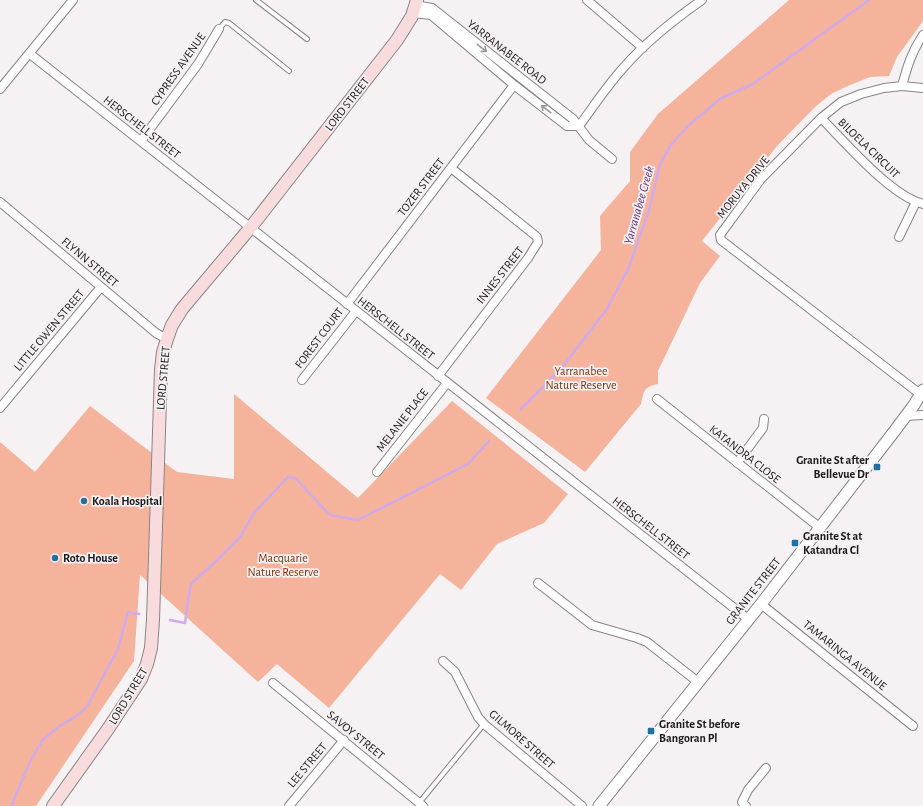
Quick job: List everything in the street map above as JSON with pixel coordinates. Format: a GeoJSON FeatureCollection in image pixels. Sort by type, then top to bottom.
{"type":"FeatureCollection","features":[{"type":"Feature","properties":{"kind":"main road","name":"LORD STREET"},"geometry":{"type":"LineString","coordinates":[[53,806],[108,729],[141,678],[147,664],[152,620],[161,369],[163,352],[172,325],[182,309],[251,228],[397,40],[406,28],[415,6]]}},
{"type":"Feature","properties":{"kind":"street"},"geometry":{"type":"LineString","coordinates":[[0,90],[73,0]]}},
{"type":"Feature","properties":{"kind":"street"},"geometry":{"type":"LineString","coordinates":[[587,0],[643,48]]}},
{"type":"Feature","properties":{"kind":"street"},"geometry":{"type":"LineString","coordinates":[[579,126],[625,66],[643,48],[684,13],[702,0]]}},
{"type":"Feature","properties":{"kind":"street","name":"YARRANABEE ROAD"},"geometry":{"type":"LineString","coordinates":[[415,6],[431,15],[514,85],[567,126],[579,126]]}},
{"type":"Feature","properties":{"kind":"street","name":"YARRANABEE ROAD"},"geometry":{"type":"LineString","coordinates":[[415,6],[432,8],[573,119],[589,140],[612,159]]}},
{"type":"Feature","properties":{"kind":"street","name":"CYPRESS AVENUE"},"geometry":{"type":"LineString","coordinates":[[141,141],[198,64],[219,29]]}},
{"type":"Feature","properties":{"kind":"street"},"geometry":{"type":"LineString","coordinates":[[902,86],[912,53],[923,35]]}},
{"type":"Feature","properties":{"kind":"street","name":"HERSCHELL STREET"},"geometry":{"type":"LineString","coordinates":[[30,54],[748,619]]}},
{"type":"Feature","properties":{"kind":"street","name":"TOZER STREET"},"geometry":{"type":"LineString","coordinates":[[347,304],[514,85]]}},
{"type":"Feature","properties":{"kind":"street","name":"MORUYA DRIVE"},"geometry":{"type":"LineString","coordinates":[[922,392],[721,240],[720,235],[761,179],[821,118],[841,102],[860,94],[884,88],[902,86],[923,88]]}},
{"type":"Feature","properties":{"kind":"street","name":"BILOELA CIRCUIT"},"geometry":{"type":"LineString","coordinates":[[821,118],[880,177],[897,191],[920,203]]}},
{"type":"Feature","properties":{"kind":"street","name":"INNES STREET"},"geometry":{"type":"LineString","coordinates":[[438,376],[528,258],[538,242],[537,237],[451,168]]}},
{"type":"Feature","properties":{"kind":"street","name":"FLYNN STREET"},"geometry":{"type":"LineString","coordinates":[[0,202],[156,333],[167,339]]}},
{"type":"Feature","properties":{"kind":"street"},"geometry":{"type":"LineString","coordinates":[[898,237],[920,203]]}},
{"type":"Feature","properties":{"kind":"street","name":"LITTLE OWEN STREET"},"geometry":{"type":"LineString","coordinates":[[0,408],[101,287]]}},
{"type":"Feature","properties":{"kind":"street","name":"FOREST COURT"},"geometry":{"type":"LineString","coordinates":[[302,380],[356,311]]}},
{"type":"Feature","properties":{"kind":"street","name":"MELANIE PLACE"},"geometry":{"type":"LineString","coordinates":[[377,472],[447,383]]}},
{"type":"Feature","properties":{"kind":"street","name":"GRANITE STREET"},"geometry":{"type":"LineString","coordinates":[[599,806],[761,604],[906,416],[918,408],[922,392]]}},
{"type":"Feature","properties":{"kind":"street","name":"KATANDRA CLOSE"},"geometry":{"type":"LineString","coordinates":[[657,399],[819,527]]}},
{"type":"Feature","properties":{"kind":"street"},"geometry":{"type":"LineString","coordinates":[[906,416],[923,415]]}},
{"type":"Feature","properties":{"kind":"street"},"geometry":{"type":"LineString","coordinates":[[737,463],[763,428],[764,419]]}},
{"type":"Feature","properties":{"kind":"street"},"geometry":{"type":"LineString","coordinates":[[538,583],[592,625],[646,642],[698,682]]}},
{"type":"Feature","properties":{"kind":"street","name":"TAMARINGA AVENUE"},"geometry":{"type":"LineString","coordinates":[[761,604],[913,726]]}},
{"type":"Feature","properties":{"kind":"street","name":"GILMORE STREET"},"geometry":{"type":"LineString","coordinates":[[443,661],[455,672],[478,717],[484,724],[582,806]]}},
{"type":"Feature","properties":{"kind":"street","name":"SAVOY STREET"},"geometry":{"type":"LineString","coordinates":[[273,683],[421,804]]}},
{"type":"Feature","properties":{"kind":"street","name":"LEE STREET"},"geometry":{"type":"LineString","coordinates":[[289,806],[344,740]]}},
{"type":"Feature","properties":{"kind":"street"},"geometry":{"type":"LineString","coordinates":[[746,806],[742,802],[748,790],[766,768]]}},
{"type":"Feature","properties":{"kind":"lane"},"geometry":{"type":"LineString","coordinates":[[256,0],[307,39]]}},
{"type":"Feature","properties":{"kind":"lane"},"geometry":{"type":"LineString","coordinates":[[219,29],[225,22],[229,23],[289,71]]}},
{"type":"Feature","properties":{"kind":"lane"},"geometry":{"type":"LineString","coordinates":[[421,804],[484,724]]}},
{"type":"Feature","properties":{"kind":"green space","name":"Yarranabee Nature Reserve"},"geometry":{"type":"Polygon","coordinates":[[[789,0],[923,0],[923,21],[897,57],[889,76],[870,77],[850,85],[831,94],[815,107],[777,146],[702,241],[720,256],[700,283],[658,371],[658,384],[650,386],[645,390],[641,404],[585,472],[486,398],[601,250],[600,216],[630,181],[630,152],[658,114],[789,0]]]}},
{"type":"Feature","properties":{"kind":"green space","name":"Macquarie Nature Reserve"},"geometry":{"type":"Polygon","coordinates":[[[234,394],[358,498],[452,401],[568,494],[544,523],[497,544],[461,590],[440,574],[329,708],[277,664],[258,682],[140,575],[134,661],[36,806],[0,806],[0,442],[35,472],[90,406],[177,472],[234,479],[234,394]]]}},
{"type":"Feature","properties":{"kind":"waterway","name":"Yarranabee Creek"},"geometry":{"type":"LineString","coordinates":[[521,409],[560,370],[607,309],[629,267],[649,210],[660,164],[671,145],[689,125],[720,99],[753,84],[869,0]]}},
{"type":"Feature","properties":{"kind":"waterway"},"geometry":{"type":"LineString","coordinates":[[170,620],[185,623],[191,584],[240,537],[254,513],[288,477],[295,478],[330,515],[358,520],[468,464],[489,441]]}},
{"type":"Feature","properties":{"kind":"waterway"},"geometry":{"type":"LineString","coordinates":[[12,806],[30,762],[42,741],[58,727],[75,717],[86,708],[118,649],[128,612],[139,614]]}},
{"type":"Feature","properties":{"kind":"place","name":"Granite St after Bellevue Dr"},"geometry":{"type":"Point","coordinates":[877,467]}},
{"type":"Feature","properties":{"kind":"place","name":"Koala Hospital"},"geometry":{"type":"Point","coordinates":[84,501]}},
{"type":"Feature","properties":{"kind":"place","name":"Granite St at Katandra Cl"},"geometry":{"type":"Point","coordinates":[795,543]}},
{"type":"Feature","properties":{"kind":"place","name":"Roto House"},"geometry":{"type":"Point","coordinates":[55,558]}},
{"type":"Feature","properties":{"kind":"place","name":"Granite St before Bangoran Pl"},"geometry":{"type":"Point","coordinates":[651,731]}}]}
